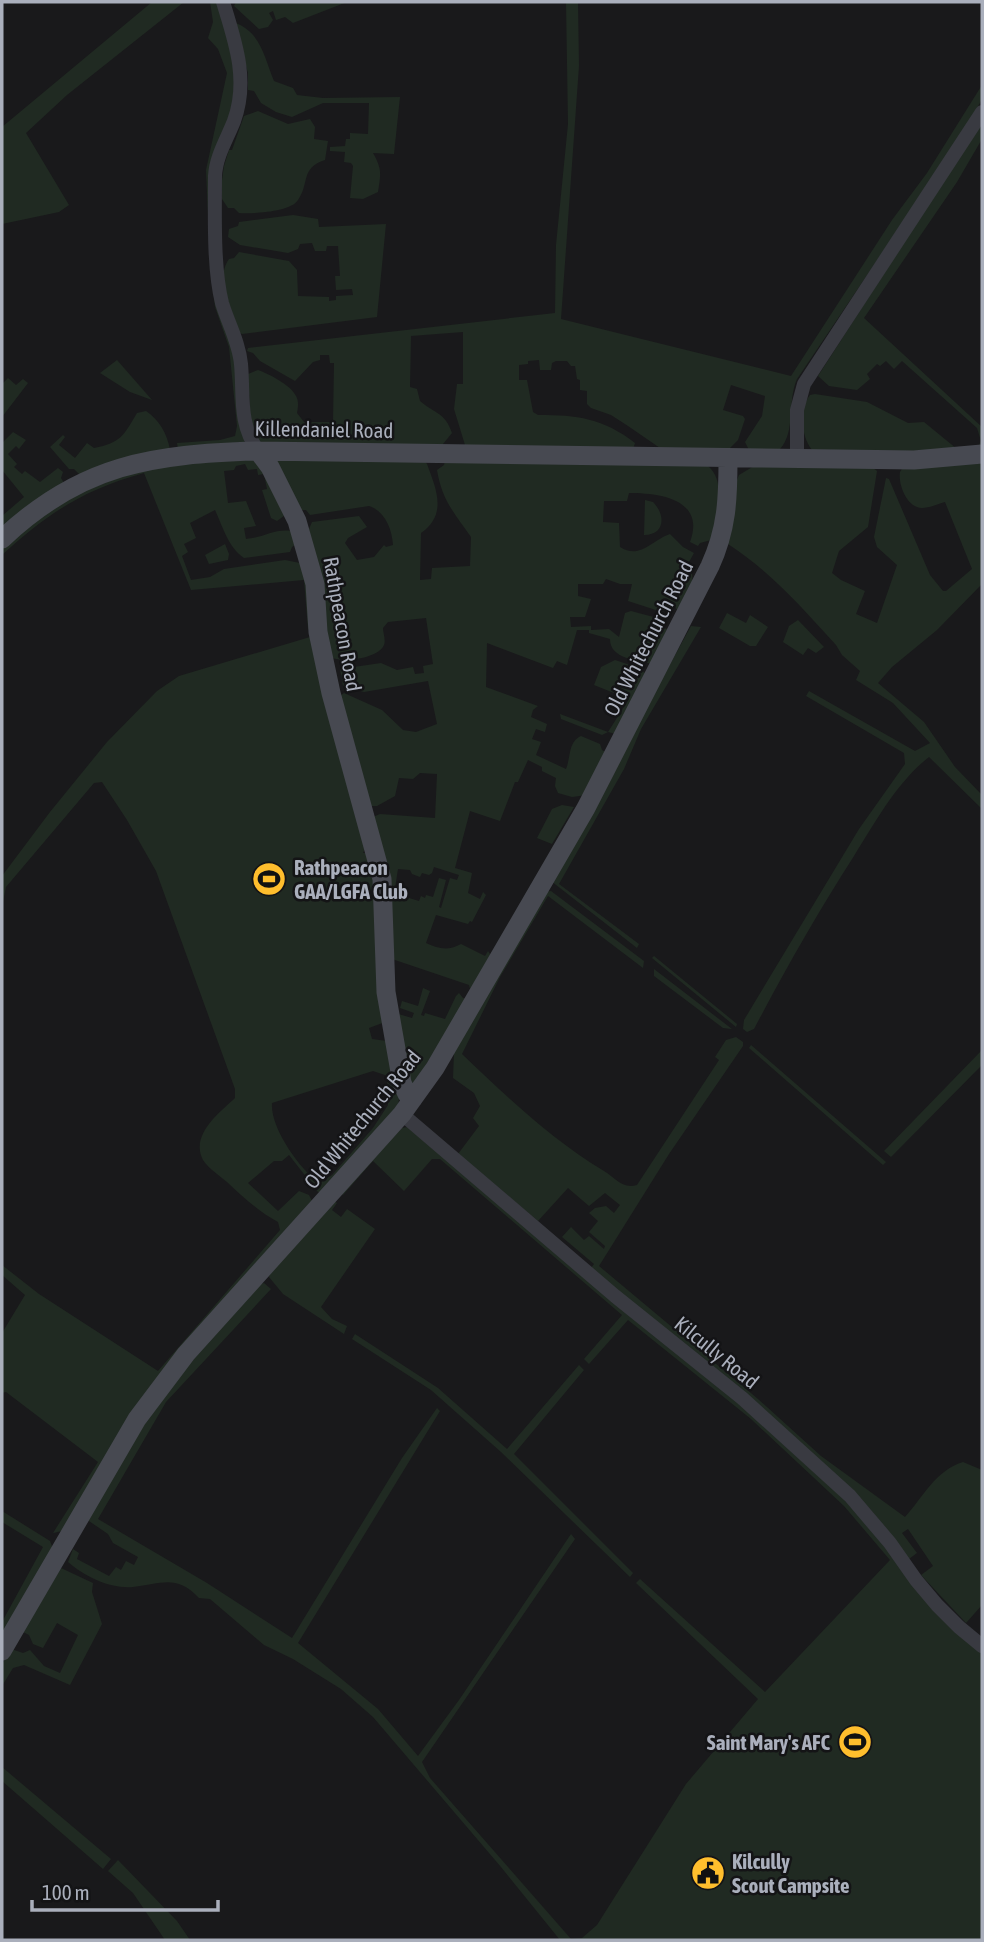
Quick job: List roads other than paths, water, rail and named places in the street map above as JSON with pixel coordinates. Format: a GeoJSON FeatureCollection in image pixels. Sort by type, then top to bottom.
{"type":"FeatureCollection","features":[{"type":"Feature","properties":{"kind":"street","name":"Rathpeacon Road"},"geometry":{"type":"LineString","coordinates":[[223,2],[242,76],[234,119],[215,172],[218,271],[222,303],[241,364],[242,407],[249,433],[270,467],[297,521],[315,584],[318,632],[331,693],[382,879],[386,992],[397,1061],[407,1094],[407,1106]]}},
{"type":"Feature","properties":{"kind":"street"},"geometry":{"type":"LineString","coordinates":[[797,460],[797,410],[804,384],[982,112]]}},
{"type":"Feature","properties":{"kind":"street","name":"Killendaniel Road"},"geometry":{"type":"LineString","coordinates":[[2,539],[18,523],[59,494],[96,475],[165,457],[258,451],[914,460],[982,454]]}},
{"type":"Feature","properties":{"kind":"street","name":"Old Whitechurch Road"},"geometry":{"type":"LineString","coordinates":[[2,1651],[137,1419],[159,1387],[407,1106],[448,1048],[586,808],[710,566],[722,538],[726,517],[728,459]]}},
{"type":"Feature","properties":{"kind":"street","name":"Kilcully Road"},"geometry":{"type":"LineString","coordinates":[[407,1106],[615,1296],[742,1398],[850,1496],[937,1605],[982,1646]]}},
{"type":"Feature","properties":{"kind":"place","name":"Rathpeacon GAA/LGFA Club"},"geometry":{"type":"Point","coordinates":[269,879]}},
{"type":"Feature","properties":{"kind":"place","name":"Saint Mary's AFC"},"geometry":{"type":"Point","coordinates":[855,1742]}},
{"type":"Feature","properties":{"kind":"place","name":"Kilcully Scout Campsite"},"geometry":{"type":"Point","coordinates":[708,1873]}}]}
